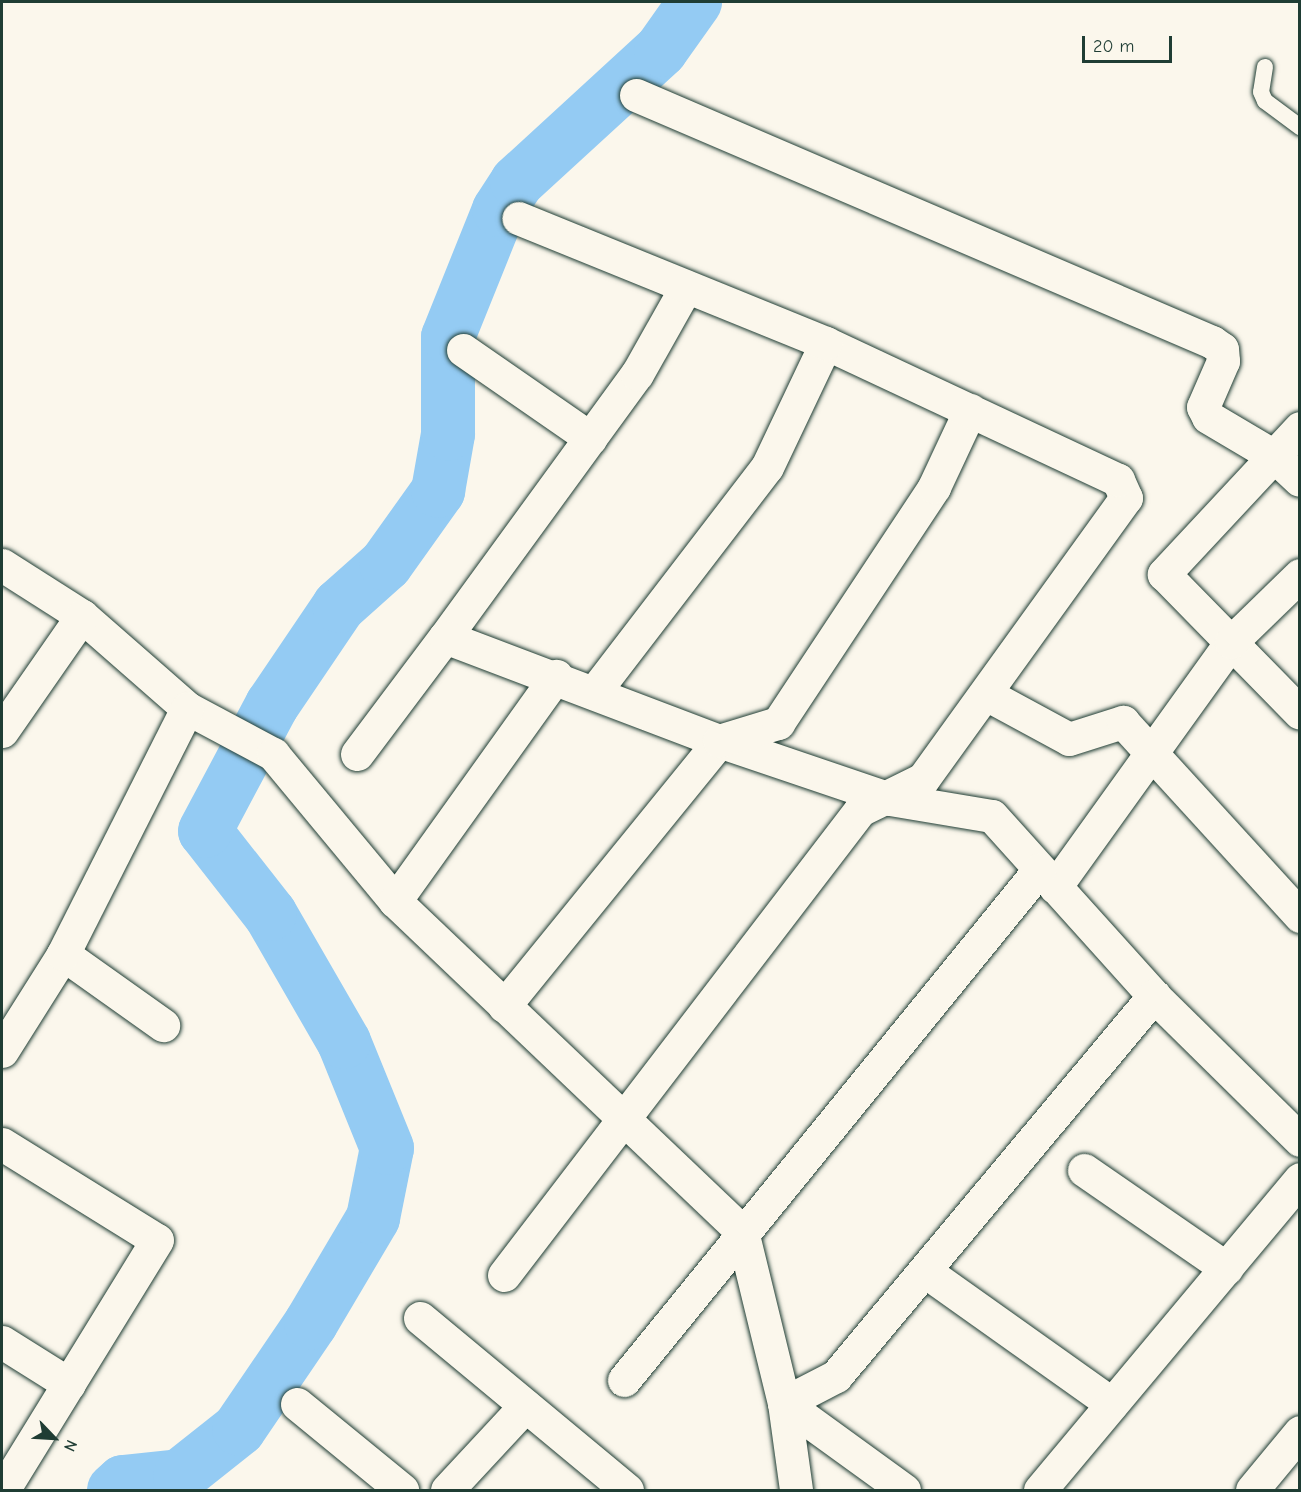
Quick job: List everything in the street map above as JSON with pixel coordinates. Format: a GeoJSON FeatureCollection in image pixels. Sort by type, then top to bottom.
{"type":"FeatureCollection","features":[{"type":"Feature","properties":{"kind":"street"},"geometry":{"type":"LineString","coordinates":[[636,95],[1212,342],[1222,349],[1223,361],[1203,407],[1208,417],[1274,456],[1299,480]]}},
{"type":"Feature","properties":{"kind":"street"},"geometry":{"type":"LineString","coordinates":[[504,1275],[620,1118],[860,810],[890,799],[923,779],[1126,498],[1118,480],[826,343],[519,218]]}},
{"type":"Feature","properties":{"kind":"street"},"geometry":{"type":"LineString","coordinates":[[357,754],[637,374],[686,287]]}},
{"type":"Feature","properties":{"kind":"street"},"geometry":{"type":"LineString","coordinates":[[595,691],[767,467],[826,343]]}},
{"type":"Feature","properties":{"kind":"street"},"geometry":{"type":"LineString","coordinates":[[463,350],[590,438]]}},
{"type":"Feature","properties":{"kind":"street"},"geometry":{"type":"LineString","coordinates":[[504,1006],[719,741],[778,723],[934,487],[970,410]]}},
{"type":"Feature","properties":{"kind":"street"},"geometry":{"type":"LineString","coordinates":[[1299,428],[1164,574],[1299,713]]}},
{"type":"Feature","properties":{"kind":"street"},"geometry":{"type":"LineString","coordinates":[[2,565],[82,616],[199,713],[273,754],[395,901],[620,1118],[742,1231],[784,1403],[796,1491]]}},
{"type":"Feature","properties":{"kind":"street"},"geometry":{"type":"LineString","coordinates":[[624,1380],[742,1231],[1047,879],[1149,751],[1231,642],[1299,575]]}},
{"type":"Feature","properties":{"kind":"street"},"geometry":{"type":"LineString","coordinates":[[2,731],[82,616]]}},
{"type":"Feature","properties":{"kind":"street"},"geometry":{"type":"LineString","coordinates":[[445,637],[556,676],[719,741],[890,799],[992,816],[1154,996],[1299,1140]]}},
{"type":"Feature","properties":{"kind":"street"},"geometry":{"type":"LineString","coordinates":[[395,901],[556,676]]}},
{"type":"Feature","properties":{"kind":"street"},"geometry":{"type":"LineString","coordinates":[[986,694],[1069,739],[1123,722],[1299,916]]}},
{"type":"Feature","properties":{"kind":"street"},"geometry":{"type":"LineString","coordinates":[[2,1050],[63,954],[199,713]]}},
{"type":"Feature","properties":{"kind":"street"},"geometry":{"type":"LineString","coordinates":[[63,954],[163,1025]]}},
{"type":"Feature","properties":{"kind":"street"},"geometry":{"type":"LineString","coordinates":[[784,1403],[836,1376],[1154,996]]}},
{"type":"Feature","properties":{"kind":"street"},"geometry":{"type":"LineString","coordinates":[[2,1144],[157,1240],[3,1491]]}},
{"type":"Feature","properties":{"kind":"street"},"geometry":{"type":"LineString","coordinates":[[1084,1170],[1226,1268]]}},
{"type":"Feature","properties":{"kind":"street"},"geometry":{"type":"LineString","coordinates":[[1040,1491],[1299,1179]]}},
{"type":"Feature","properties":{"kind":"street"},"geometry":{"type":"LineString","coordinates":[[925,1271],[1112,1404]]}},
{"type":"Feature","properties":{"kind":"street"},"geometry":{"type":"LineString","coordinates":[[420,1318],[627,1491]]}},
{"type":"Feature","properties":{"kind":"street"},"geometry":{"type":"LineString","coordinates":[[2,1342],[69,1384]]}},
{"type":"Feature","properties":{"kind":"street"},"geometry":{"type":"LineString","coordinates":[[784,1403],[904,1491]]}},
{"type":"Feature","properties":{"kind":"street"},"geometry":{"type":"LineString","coordinates":[[297,1404],[402,1491]]}},
{"type":"Feature","properties":{"kind":"street"},"geometry":{"type":"LineString","coordinates":[[447,1491],[525,1406]]}},
{"type":"Feature","properties":{"kind":"street"},"geometry":{"type":"LineString","coordinates":[[1252,1491],[1299,1432]]}},
{"type":"Feature","properties":{"kind":"lane"},"geometry":{"type":"LineString","coordinates":[[1265,67],[1265,101],[1299,127]]}},
{"type":"Feature","properties":{"kind":"waterway"},"geometry":{"type":"LineString","coordinates":[[114,1490],[123,1482],[180,1476],[239,1429],[311,1323],[373,1218],[387,1148],[344,1042],[270,914],[205,831],[272,705],[339,606],[386,564],[438,491],[448,434],[448,337],[499,210],[517,182],[661,50],[695,2]]}}]}
